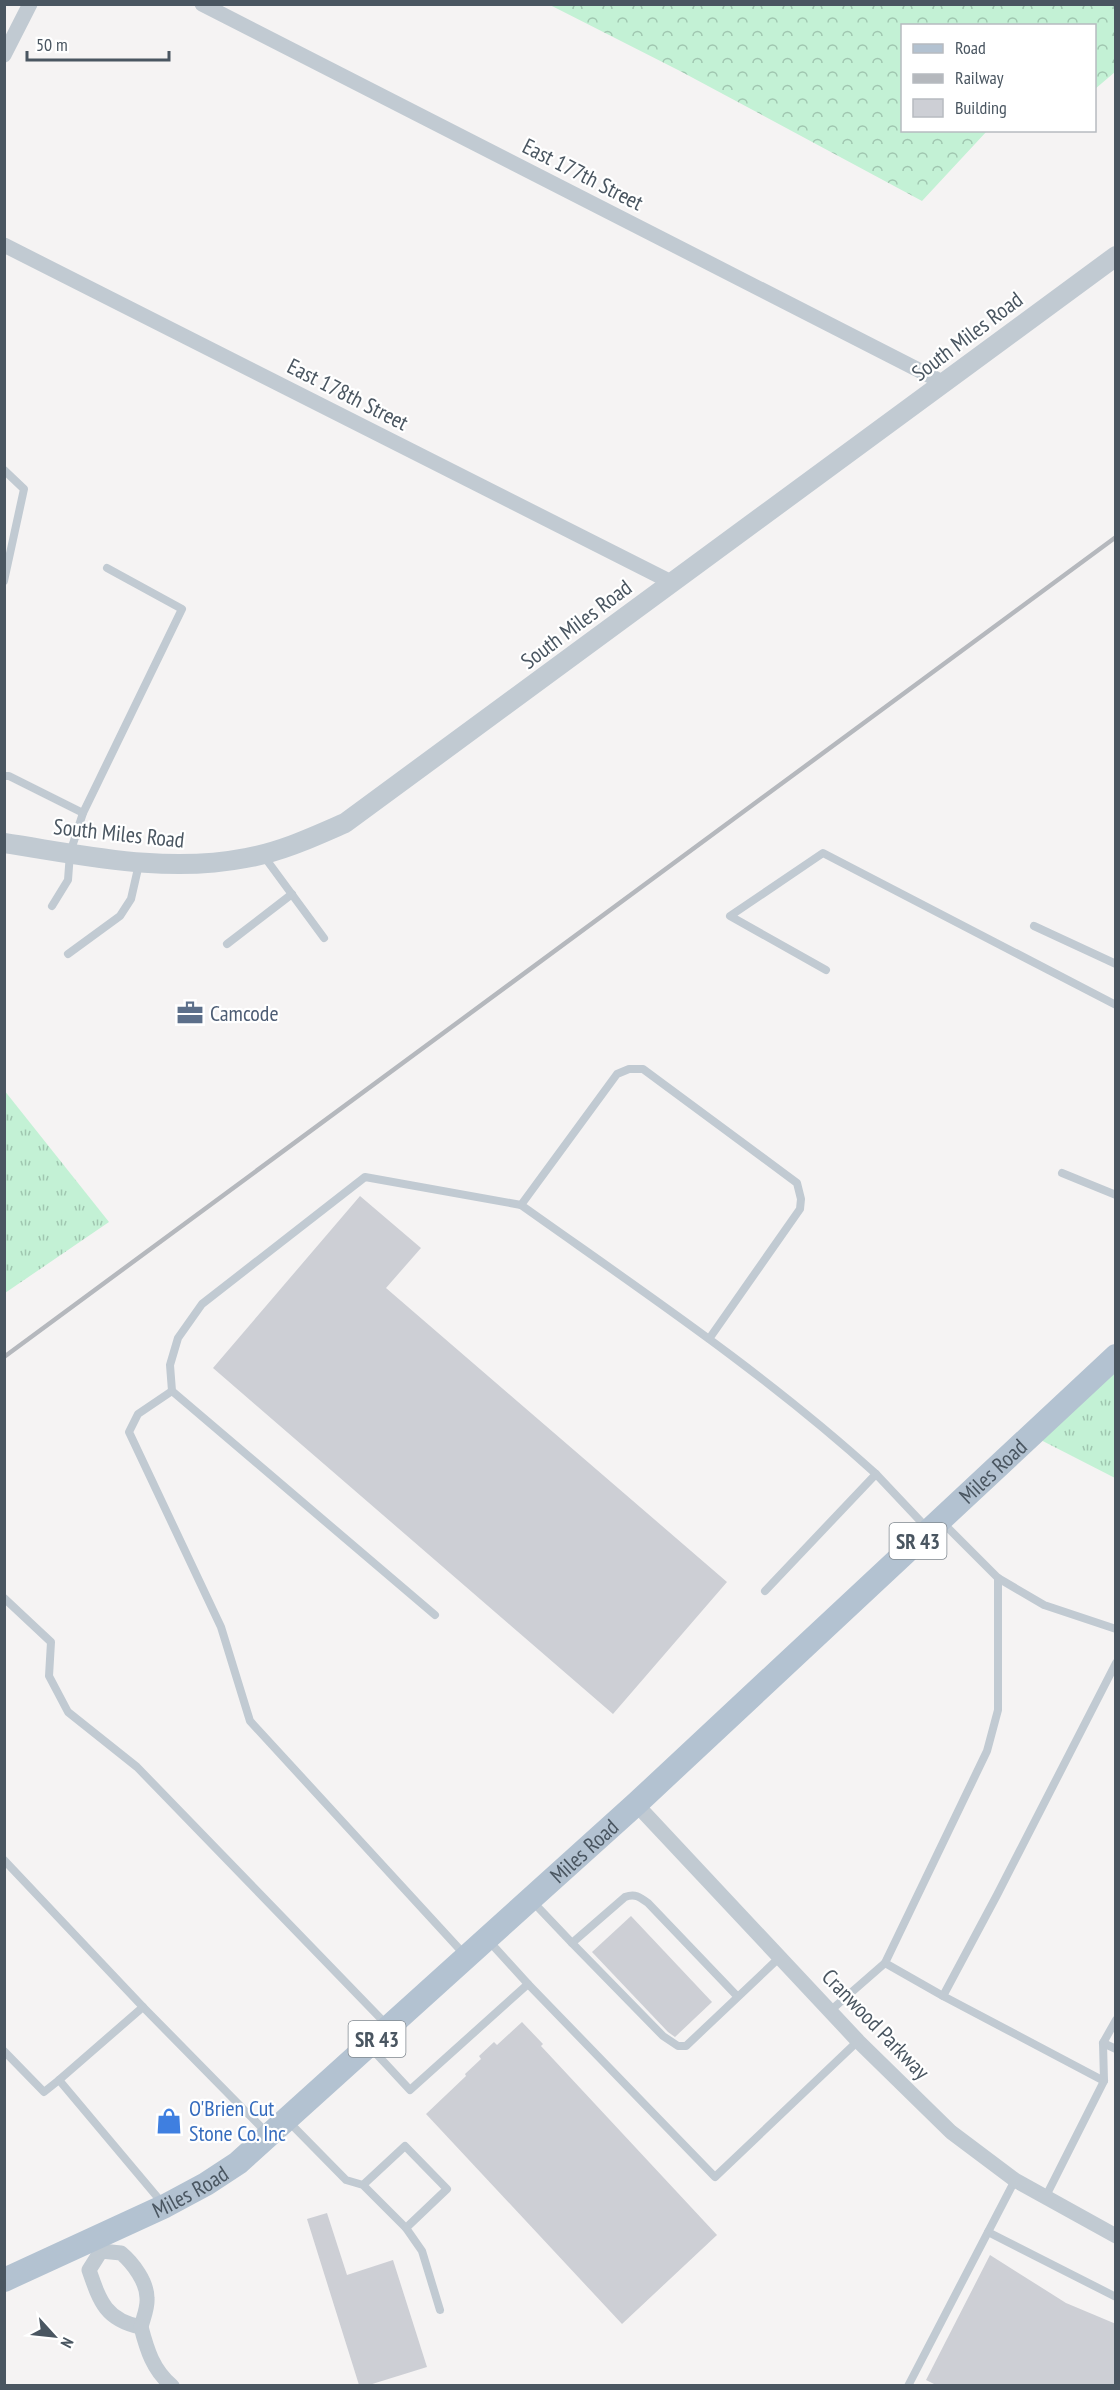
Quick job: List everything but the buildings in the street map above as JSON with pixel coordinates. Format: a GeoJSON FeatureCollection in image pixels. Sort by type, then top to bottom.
{"type":"FeatureCollection","features":[{"type":"Feature","properties":{"kind":"main road","name":"Miles Road"},"geometry":{"type":"LineString","coordinates":[[4,2280],[97,2245],[225,2173],[278,2128],[636,1804],[1116,1356]]}},
{"type":"Feature","properties":{"kind":"street"},"geometry":{"type":"LineString","coordinates":[[4,56],[30,4]]}},
{"type":"Feature","properties":{"kind":"street","name":"East 177th Street"},"geometry":{"type":"LineString","coordinates":[[202,4],[945,383]]}},
{"type":"Feature","properties":{"kind":"street","name":"East 178th Street"},"geometry":{"type":"LineString","coordinates":[[4,245],[671,582]]}},
{"type":"Feature","properties":{"kind":"street","name":"South Miles Road"},"geometry":{"type":"LineString","coordinates":[[4,843],[139,864],[191,865],[262,854],[296,844],[345,823],[540,682],[671,582],[1116,256]]}},
{"type":"Feature","properties":{"kind":"street","name":"Cranwood Parkway"},"geometry":{"type":"LineString","coordinates":[[636,1804],[858,2041],[951,2132],[1015,2180],[1116,2236]]}},
{"type":"Feature","properties":{"kind":"street"},"geometry":{"type":"LineString","coordinates":[[141,2327],[123,2324],[110,2314],[94,2285],[89,2270],[97,2245],[121,2253],[137,2272],[148,2301],[141,2327],[153,2363],[163,2383]]}},
{"type":"Feature","properties":{"kind":"lane"},"geometry":{"type":"LineString","coordinates":[[4,470],[24,489],[4,581]]}},
{"type":"Feature","properties":{"kind":"lane"},"geometry":{"type":"LineString","coordinates":[[52,906],[68,880],[70,853],[83,813],[182,609],[107,568]]}},
{"type":"Feature","properties":{"kind":"lane"},"geometry":{"type":"LineString","coordinates":[[4,776],[9,776],[83,813]]}},
{"type":"Feature","properties":{"kind":"lane"},"geometry":{"type":"LineString","coordinates":[[826,970],[730,916],[822,853],[1116,1005]]}},
{"type":"Feature","properties":{"kind":"lane"},"geometry":{"type":"LineString","coordinates":[[262,854],[324,938]]}},
{"type":"Feature","properties":{"kind":"lane"},"geometry":{"type":"LineString","coordinates":[[68,954],[120,916],[131,899],[139,864]]}},
{"type":"Feature","properties":{"kind":"lane"},"geometry":{"type":"LineString","coordinates":[[227,944],[292,894]]}},
{"type":"Feature","properties":{"kind":"lane"},"geometry":{"type":"LineString","coordinates":[[1034,926],[1116,964]]}},
{"type":"Feature","properties":{"kind":"lane"},"geometry":{"type":"LineString","coordinates":[[521,1205],[618,1074],[629,1069],[644,1069],[797,1183],[800,1191],[800,1209],[709,1339]]}},
{"type":"Feature","properties":{"kind":"lane"},"geometry":{"type":"LineString","coordinates":[[1062,1173],[1116,1196]]}},
{"type":"Feature","properties":{"kind":"lane"},"geometry":{"type":"LineString","coordinates":[[435,1615],[172,1391],[171,1365],[178,1338],[202,1304],[365,1177],[521,1205],[709,1339],[796,1406],[998,1578],[1044,1605],[1116,1629]]}},
{"type":"Feature","properties":{"kind":"lane"},"geometry":{"type":"LineString","coordinates":[[172,1391],[138,1414],[129,1432],[221,1627],[250,1721],[467,1958]]}},
{"type":"Feature","properties":{"kind":"lane"},"geometry":{"type":"LineString","coordinates":[[765,1591],[876,1474]]}},
{"type":"Feature","properties":{"kind":"lane"},"geometry":{"type":"LineString","coordinates":[[830,2011],[885,1963],[987,1751],[998,1710],[998,1578]]}},
{"type":"Feature","properties":{"kind":"lane"},"geometry":{"type":"LineString","coordinates":[[4,1598],[51,1642],[49,1676],[68,1712],[136,1767],[389,2028]]}},
{"type":"Feature","properties":{"kind":"lane"},"geometry":{"type":"LineString","coordinates":[[943,1995],[1116,1663]]}},
{"type":"Feature","properties":{"kind":"lane"},"geometry":{"type":"LineString","coordinates":[[4,1860],[143,2007],[278,2128],[346,2180],[363,2185],[406,2228],[422,2251],[440,2310]]}},
{"type":"Feature","properties":{"kind":"lane"},"geometry":{"type":"LineString","coordinates":[[572,1942],[631,1894],[648,1903],[737,1996]]}},
{"type":"Feature","properties":{"kind":"lane"},"geometry":{"type":"LineString","coordinates":[[531,1899],[663,2036],[678,2046],[686,2046],[780,1957]]}},
{"type":"Feature","properties":{"kind":"lane"},"geometry":{"type":"LineString","coordinates":[[487,1939],[715,2177],[858,2041]]}},
{"type":"Feature","properties":{"kind":"lane"},"geometry":{"type":"LineString","coordinates":[[885,1963],[1104,2081]]}},
{"type":"Feature","properties":{"kind":"lane"},"geometry":{"type":"LineString","coordinates":[[369,2046],[410,2090],[528,1984]]}},
{"type":"Feature","properties":{"kind":"lane"},"geometry":{"type":"LineString","coordinates":[[4,2051],[44,2092],[143,2007]]}},
{"type":"Feature","properties":{"kind":"lane"},"geometry":{"type":"LineString","coordinates":[[1045,2198],[1104,2081],[1103,2043],[1116,2020]]}},
{"type":"Feature","properties":{"kind":"lane"},"geometry":{"type":"LineString","coordinates":[[1103,2043],[1116,2049]]}},
{"type":"Feature","properties":{"kind":"lane"},"geometry":{"type":"LineString","coordinates":[[59,2079],[165,2206]]}},
{"type":"Feature","properties":{"kind":"lane"},"geometry":{"type":"LineString","coordinates":[[363,2185],[405,2146],[447,2190],[406,2228]]}},
{"type":"Feature","properties":{"kind":"lane"},"geometry":{"type":"LineString","coordinates":[[908,2385],[1015,2180]]}},
{"type":"Feature","properties":{"kind":"lane"},"geometry":{"type":"LineString","coordinates":[[988,2232],[1116,2297]]}},
{"type":"Feature","properties":{"kind":"green space"},"geometry":{"type":"Polygon","coordinates":[[[550,5],[1115,5],[1115,72],[1096,88],[1096,24],[901,24],[901,132],[986,132],[922,201],[680,71],[550,5]]]}},
{"type":"Feature","properties":{"kind":"green space"},"geometry":{"type":"Polygon","coordinates":[[[4,1090],[109,1222],[5,1293],[4,1293],[4,1090]]]}},
{"type":"Feature","properties":{"kind":"green space"},"geometry":{"type":"Polygon","coordinates":[[[1115,1356],[1115,1478],[1031,1435],[1115,1356]]]}},
{"type":"Feature","properties":{"kind":"railway"},"geometry":{"type":"LineString","coordinates":[[4,1357],[1116,537]]}},
{"type":"Feature","properties":{"kind":"place","name":"Camcode"},"geometry":{"type":"Point","coordinates":[190,1013]}},
{"type":"Feature","properties":{"kind":"place","name":"O'Brien Cut Stone Co. Inc"},"geometry":{"type":"Point","coordinates":[169,2121]}}]}
